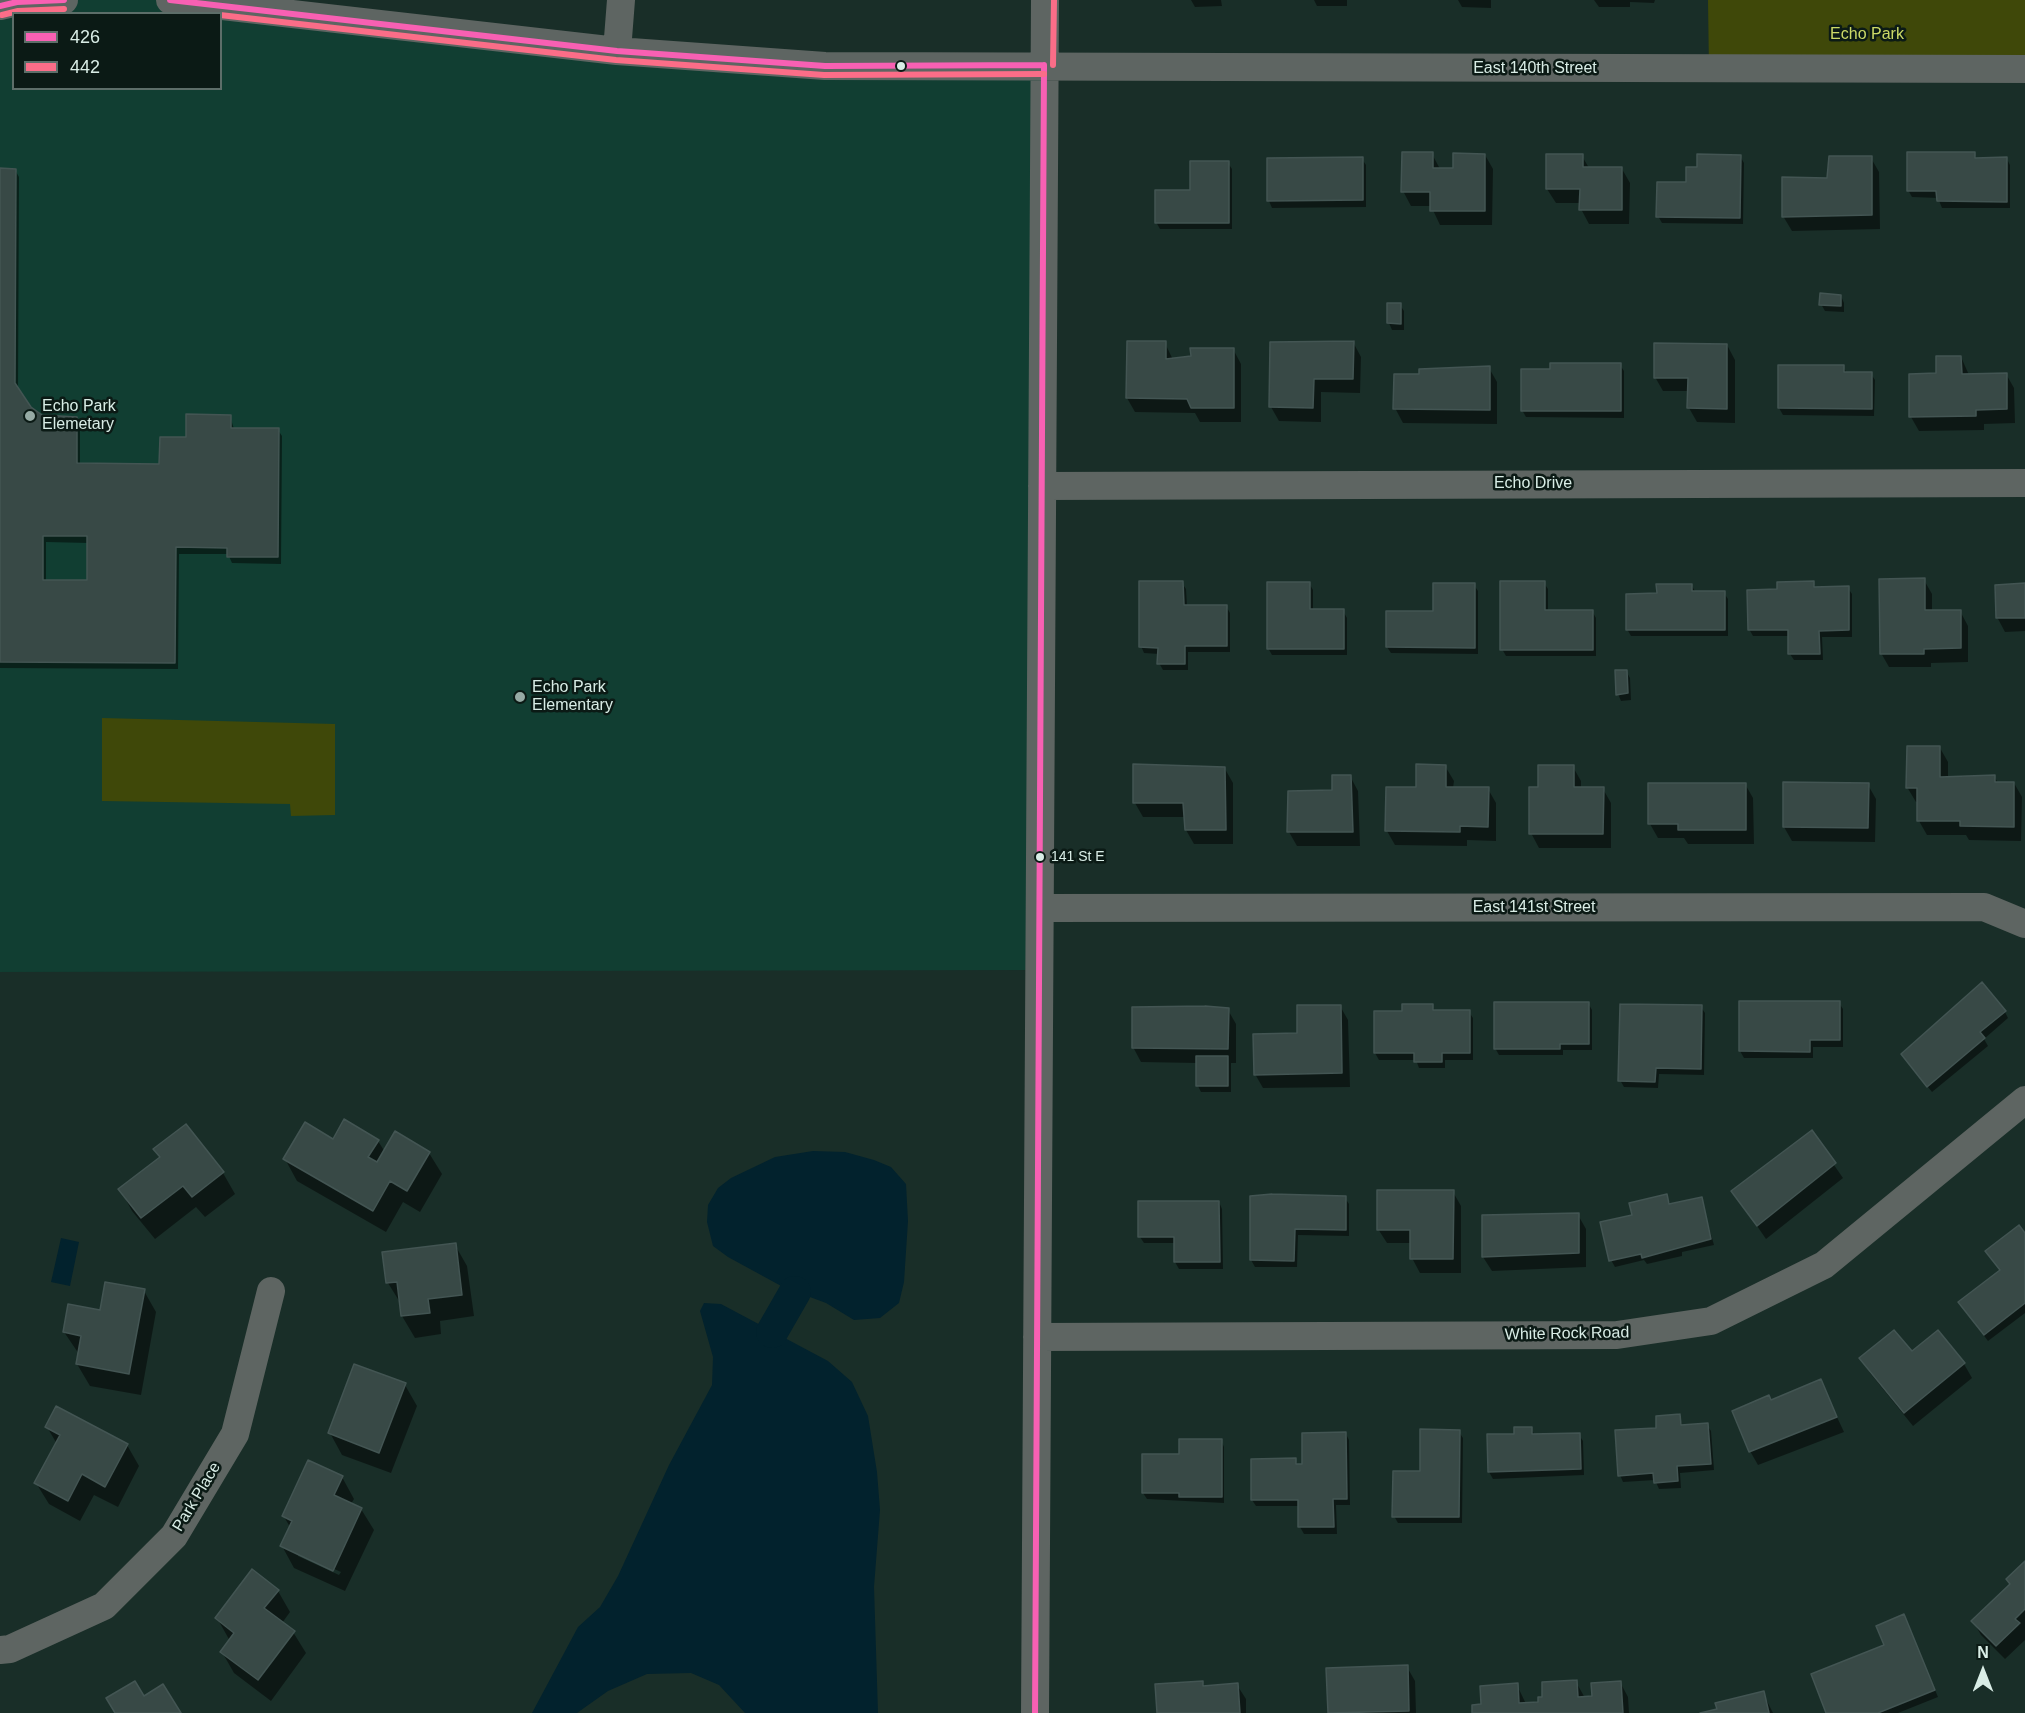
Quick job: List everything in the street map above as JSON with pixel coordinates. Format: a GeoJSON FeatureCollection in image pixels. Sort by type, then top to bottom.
{"type":"FeatureCollection","features":[{"type":"Feature","properties":{"kind":"street"},"geometry":{"type":"LineString","coordinates":[[12,2],[64,0]]}},
{"type":"Feature","properties":{"kind":"street","name":"East 140th Street"},"geometry":{"type":"LineString","coordinates":[[170,0],[617,51],[825,66],[1044,65],[1697,70],[2025,69]]}},
{"type":"Feature","properties":{"kind":"street"},"geometry":{"type":"LineString","coordinates":[[617,51],[621,0]]}},
{"type":"Feature","properties":{"kind":"street"},"geometry":{"type":"LineString","coordinates":[[1035,1713],[1045,0]]}},
{"type":"Feature","properties":{"kind":"street","name":"Echo Drive"},"geometry":{"type":"LineString","coordinates":[[1042,486],[2025,483]]}},
{"type":"Feature","properties":{"kind":"street","name":"East 141st Street"},"geometry":{"type":"LineString","coordinates":[[1040,908],[1984,907],[2025,924]]}},
{"type":"Feature","properties":{"kind":"street","name":"White Rock Road"},"geometry":{"type":"LineString","coordinates":[[1037,1337],[1617,1335],[1710,1322],[1824,1265],[2025,1101]]}},
{"type":"Feature","properties":{"kind":"street","name":"Park Place"},"geometry":{"type":"LineString","coordinates":[[0,1650],[10,1649],[104,1606],[174,1536],[235,1434],[271,1291]]}},
{"type":"Feature","properties":{"kind":"shaded area","name":"Echo Park Elementary"},"geometry":{"type":"Polygon","coordinates":[[[64,0],[170,0],[617,51],[1044,65],[1038,970],[0,972],[0,6],[64,0]]]}},
{"type":"Feature","properties":{"kind":"green space","name":"Echo Park"},"geometry":{"type":"Polygon","coordinates":[[[1708,0],[2025,0],[2025,69],[1709,70],[1708,0]]]}},
{"type":"Feature","properties":{"kind":"green space"},"geometry":{"type":"Polygon","coordinates":[[[102,718],[335,724],[335,815],[291,816],[290,804],[102,801],[102,718]]]}},
{"type":"Feature","properties":{"kind":"water"},"geometry":{"type":"Polygon","coordinates":[[[813,1151],[845,1152],[874,1160],[891,1167],[906,1184],[908,1221],[904,1282],[899,1303],[880,1318],[854,1320],[826,1303],[783,1287],[728,1257],[713,1246],[707,1222],[708,1205],[718,1188],[731,1178],[775,1157],[813,1151]]]}},
{"type":"Feature","properties":{"kind":"water"},"geometry":{"type":"Polygon","coordinates":[[[61,1238],[79,1242],[70,1286],[51,1282],[61,1238]]]}},
{"type":"Feature","properties":{"kind":"water"},"geometry":{"type":"Polygon","coordinates":[[[704,1303],[721,1304],[828,1361],[852,1382],[868,1416],[877,1472],[880,1510],[874,1587],[878,1713],[745,1713],[719,1685],[691,1673],[647,1674],[608,1691],[577,1713],[532,1713],[578,1627],[600,1607],[618,1576],[669,1465],[712,1385],[713,1357],[700,1311],[704,1303]]]}},
{"type":"Feature","properties":{"kind":"building"},"geometry":{"type":"Polygon","coordinates":[[[1402,152],[1433,152],[1433,168],[1453,168],[1453,153],[1485,154],[1485,211],[1430,211],[1430,192],[1401,192],[1402,152]]]}},
{"type":"Feature","properties":{"kind":"building"},"geometry":{"type":"Polygon","coordinates":[[[1907,152],[1975,152],[1975,158],[2007,157],[2007,202],[1937,201],[1936,191],[1907,191],[1907,152]]]}},
{"type":"Feature","properties":{"kind":"building"},"geometry":{"type":"Polygon","coordinates":[[[1546,154],[1583,154],[1583,167],[1622,167],[1622,210],[1579,210],[1580,189],[1546,189],[1546,154]]]}},
{"type":"Feature","properties":{"kind":"building"},"geometry":{"type":"Polygon","coordinates":[[[1697,154],[1741,155],[1740,218],[1656,217],[1657,182],[1686,182],[1686,167],[1697,167],[1697,154]]]}},
{"type":"Feature","properties":{"kind":"building"},"geometry":{"type":"Polygon","coordinates":[[[1829,156],[1872,156],[1872,215],[1782,217],[1782,177],[1827,178],[1829,156]]]}},
{"type":"Feature","properties":{"kind":"building"},"geometry":{"type":"Polygon","coordinates":[[[1363,157],[1363,200],[1267,201],[1267,158],[1363,157]]]}},
{"type":"Feature","properties":{"kind":"building"},"geometry":{"type":"Polygon","coordinates":[[[1190,161],[1229,161],[1229,223],[1155,223],[1155,190],[1190,190],[1190,161]]]}},
{"type":"Feature","properties":{"kind":"building","name":"Echo Park Elemetary"},"geometry":{"type":"Polygon","coordinates":[[[0,168],[16,169],[15,383],[31,407],[42,415],[77,417],[77,463],[159,464],[160,437],[186,437],[186,414],[231,415],[231,428],[279,428],[278,557],[227,557],[227,548],[176,547],[175,663],[0,662],[0,168]],[[43,536],[43,580],[87,580],[87,536],[43,536]]]}},
{"type":"Feature","properties":{"kind":"building"},"geometry":{"type":"Polygon","coordinates":[[[1820,293],[1841,295],[1841,306],[1819,305],[1820,293]]]}},
{"type":"Feature","properties":{"kind":"building"},"geometry":{"type":"Polygon","coordinates":[[[1387,303],[1401,303],[1401,324],[1387,323],[1387,303]]]}},
{"type":"Feature","properties":{"kind":"building"},"geometry":{"type":"Polygon","coordinates":[[[1127,341],[1166,341],[1166,359],[1191,356],[1190,348],[1234,348],[1234,408],[1191,408],[1187,399],[1126,398],[1127,341]]]}},
{"type":"Feature","properties":{"kind":"building"},"geometry":{"type":"Polygon","coordinates":[[[1354,341],[1353,379],[1314,379],[1313,408],[1269,407],[1270,342],[1354,341]]]}},
{"type":"Feature","properties":{"kind":"building"},"geometry":{"type":"Polygon","coordinates":[[[1654,343],[1727,344],[1727,409],[1687,408],[1688,378],[1654,378],[1654,343]]]}},
{"type":"Feature","properties":{"kind":"building"},"geometry":{"type":"Polygon","coordinates":[[[1936,356],[1961,356],[1962,374],[2007,373],[2007,409],[1976,410],[1976,416],[1909,417],[1909,374],[1936,373],[1936,356]]]}},
{"type":"Feature","properties":{"kind":"building"},"geometry":{"type":"Polygon","coordinates":[[[1550,363],[1621,363],[1621,411],[1521,411],[1521,369],[1550,369],[1550,363]]]}},
{"type":"Feature","properties":{"kind":"building"},"geometry":{"type":"Polygon","coordinates":[[[1778,365],[1844,365],[1844,372],[1872,372],[1872,409],[1778,408],[1778,365]]]}},
{"type":"Feature","properties":{"kind":"building"},"geometry":{"type":"Polygon","coordinates":[[[1490,366],[1490,410],[1393,409],[1394,374],[1419,374],[1419,369],[1490,366]]]}},
{"type":"Feature","properties":{"kind":"building"},"geometry":{"type":"Polygon","coordinates":[[[1925,578],[1925,610],[1961,610],[1961,648],[1924,649],[1924,654],[1880,654],[1879,579],[1925,578]]]}},
{"type":"Feature","properties":{"kind":"building"},"geometry":{"type":"Polygon","coordinates":[[[1139,581],[1183,581],[1184,605],[1227,605],[1227,646],[1185,646],[1185,664],[1157,664],[1158,648],[1139,647],[1139,581]]]}},
{"type":"Feature","properties":{"kind":"building"},"geometry":{"type":"Polygon","coordinates":[[[1500,581],[1545,581],[1545,610],[1593,610],[1593,650],[1500,650],[1500,581]]]}},
{"type":"Feature","properties":{"kind":"building"},"geometry":{"type":"Polygon","coordinates":[[[1814,581],[1814,587],[1849,586],[1849,630],[1819,631],[1820,654],[1788,654],[1788,630],[1748,630],[1747,590],[1777,589],[1777,582],[1814,581]]]}},
{"type":"Feature","properties":{"kind":"building"},"geometry":{"type":"Polygon","coordinates":[[[1267,582],[1310,582],[1310,609],[1344,609],[1344,649],[1267,649],[1267,582]]]}},
{"type":"Feature","properties":{"kind":"building"},"geometry":{"type":"Polygon","coordinates":[[[1433,583],[1475,583],[1475,648],[1386,647],[1386,611],[1433,611],[1433,583]]]}},
{"type":"Feature","properties":{"kind":"building"},"geometry":{"type":"Polygon","coordinates":[[[2025,583],[2025,618],[1996,618],[1995,585],[2025,583]]]}},
{"type":"Feature","properties":{"kind":"building"},"geometry":{"type":"Polygon","coordinates":[[[1656,584],[1692,584],[1692,591],[1725,591],[1725,630],[1626,630],[1626,594],[1657,593],[1656,584]]]}},
{"type":"Feature","properties":{"kind":"building"},"geometry":{"type":"Polygon","coordinates":[[[1615,670],[1627,670],[1628,693],[1616,695],[1615,670]]]}},
{"type":"Feature","properties":{"kind":"building"},"geometry":{"type":"Polygon","coordinates":[[[1907,746],[1940,746],[1940,777],[1995,775],[1995,782],[2014,782],[2014,827],[1960,826],[1960,821],[1917,821],[1917,788],[1906,788],[1907,746]]]}},
{"type":"Feature","properties":{"kind":"building"},"geometry":{"type":"Polygon","coordinates":[[[1133,764],[1225,767],[1226,830],[1185,830],[1183,803],[1133,803],[1133,764]]]}},
{"type":"Feature","properties":{"kind":"building"},"geometry":{"type":"Polygon","coordinates":[[[1416,764],[1446,765],[1446,787],[1489,787],[1488,827],[1460,826],[1460,832],[1385,831],[1386,787],[1416,787],[1416,764]]]}},
{"type":"Feature","properties":{"kind":"building"},"geometry":{"type":"Polygon","coordinates":[[[1538,765],[1574,765],[1574,787],[1604,787],[1603,834],[1529,834],[1529,787],[1538,787],[1538,765]]]}},
{"type":"Feature","properties":{"kind":"building"},"geometry":{"type":"Polygon","coordinates":[[[1332,775],[1351,775],[1353,832],[1287,832],[1288,791],[1332,790],[1332,775]]]}},
{"type":"Feature","properties":{"kind":"building"},"geometry":{"type":"Polygon","coordinates":[[[1783,782],[1869,783],[1868,828],[1783,827],[1783,782]]]}},
{"type":"Feature","properties":{"kind":"building"},"geometry":{"type":"Polygon","coordinates":[[[1648,783],[1746,783],[1746,830],[1678,830],[1678,824],[1648,824],[1648,783]]]}},
{"type":"Feature","properties":{"kind":"building"},"geometry":{"type":"Polygon","coordinates":[[[1982,982],[2006,1011],[1980,1032],[1985,1038],[1927,1087],[1901,1054],[1982,982]]]}},
{"type":"Feature","properties":{"kind":"building"},"geometry":{"type":"Polygon","coordinates":[[[1739,1001],[1840,1001],[1840,1040],[1810,1040],[1810,1052],[1739,1051],[1739,1001]]]}},
{"type":"Feature","properties":{"kind":"building"},"geometry":{"type":"Polygon","coordinates":[[[1494,1002],[1589,1002],[1589,1044],[1560,1044],[1560,1049],[1494,1049],[1494,1002]]]}},
{"type":"Feature","properties":{"kind":"building"},"geometry":{"type":"Polygon","coordinates":[[[1402,1004],[1433,1004],[1433,1010],[1470,1010],[1470,1053],[1442,1053],[1442,1062],[1414,1062],[1414,1053],[1374,1053],[1374,1011],[1402,1011],[1402,1004]]]}},
{"type":"Feature","properties":{"kind":"building"},"geometry":{"type":"Polygon","coordinates":[[[1620,1004],[1702,1005],[1701,1069],[1656,1068],[1655,1082],[1618,1081],[1620,1004]]]}},
{"type":"Feature","properties":{"kind":"building"},"geometry":{"type":"Polygon","coordinates":[[[1297,1005],[1341,1005],[1342,1073],[1254,1075],[1253,1034],[1297,1033],[1297,1005]]]}},
{"type":"Feature","properties":{"kind":"building"},"geometry":{"type":"Polygon","coordinates":[[[1132,1007],[1229,1008],[1228,1049],[1132,1048],[1132,1007]]]}},
{"type":"Feature","properties":{"kind":"building"},"geometry":{"type":"Polygon","coordinates":[[[1196,1056],[1228,1056],[1228,1086],[1196,1086],[1196,1056]]]}},
{"type":"Feature","properties":{"kind":"building"},"geometry":{"type":"Polygon","coordinates":[[[344,1119],[379,1140],[368,1157],[377,1162],[395,1131],[430,1152],[407,1191],[390,1181],[373,1211],[283,1159],[305,1122],[333,1139],[344,1119]]]}},
{"type":"Feature","properties":{"kind":"building"},"geometry":{"type":"Polygon","coordinates":[[[186,1124],[224,1172],[192,1197],[183,1186],[141,1218],[118,1189],[160,1157],[153,1149],[186,1124]]]}},
{"type":"Feature","properties":{"kind":"building"},"geometry":{"type":"Polygon","coordinates":[[[1812,1130],[1836,1163],[1757,1226],[1731,1191],[1812,1130]]]}},
{"type":"Feature","properties":{"kind":"building"},"geometry":{"type":"Polygon","coordinates":[[[1377,1190],[1454,1190],[1453,1259],[1410,1259],[1410,1230],[1377,1230],[1377,1190]]]}},
{"type":"Feature","properties":{"kind":"building"},"geometry":{"type":"Polygon","coordinates":[[[1272,1194],[1346,1196],[1346,1230],[1295,1229],[1294,1261],[1250,1260],[1250,1196],[1272,1194]]]}},
{"type":"Feature","properties":{"kind":"building"},"geometry":{"type":"Polygon","coordinates":[[[1667,1194],[1669,1204],[1702,1197],[1711,1239],[1642,1258],[1641,1254],[1609,1261],[1600,1222],[1632,1215],[1629,1203],[1667,1194]]]}},
{"type":"Feature","properties":{"kind":"building"},"geometry":{"type":"Polygon","coordinates":[[[1138,1201],[1219,1201],[1220,1262],[1174,1262],[1174,1237],[1138,1237],[1138,1201]]]}},
{"type":"Feature","properties":{"kind":"building"},"geometry":{"type":"Polygon","coordinates":[[[1579,1213],[1579,1253],[1482,1257],[1482,1215],[1579,1213]]]}},
{"type":"Feature","properties":{"kind":"building"},"geometry":{"type":"Polygon","coordinates":[[[2019,1225],[2025,1233],[2025,1303],[1984,1335],[1958,1302],[2000,1270],[1985,1251],[2019,1225]]]}},
{"type":"Feature","properties":{"kind":"building"},"geometry":{"type":"Polygon","coordinates":[[[456,1243],[462,1295],[428,1299],[430,1313],[401,1316],[397,1282],[386,1283],[382,1252],[456,1243]]]}},
{"type":"Feature","properties":{"kind":"building"},"geometry":{"type":"Polygon","coordinates":[[[105,1282],[145,1289],[129,1374],[76,1364],[81,1336],[63,1332],[68,1304],[100,1310],[105,1282]]]}},
{"type":"Feature","properties":{"kind":"building"},"geometry":{"type":"Polygon","coordinates":[[[1894,1330],[1912,1351],[1938,1330],[1965,1363],[1904,1413],[1859,1358],[1894,1330]]]}},
{"type":"Feature","properties":{"kind":"building"},"geometry":{"type":"Polygon","coordinates":[[[354,1364],[406,1383],[379,1453],[328,1433],[354,1364]]]}},
{"type":"Feature","properties":{"kind":"building"},"geometry":{"type":"Polygon","coordinates":[[[1821,1379],[1837,1417],[1749,1452],[1732,1411],[1769,1395],[1771,1400],[1821,1379]]]}},
{"type":"Feature","properties":{"kind":"building"},"geometry":{"type":"Polygon","coordinates":[[[56,1406],[128,1444],[105,1487],[82,1474],[68,1501],[34,1483],[60,1435],[45,1427],[56,1406]]]}},
{"type":"Feature","properties":{"kind":"building"},"geometry":{"type":"Polygon","coordinates":[[[1680,1414],[1681,1425],[1708,1423],[1711,1464],[1677,1466],[1678,1481],[1654,1483],[1653,1473],[1618,1476],[1615,1430],[1656,1428],[1656,1416],[1680,1414]]]}},
{"type":"Feature","properties":{"kind":"building"},"geometry":{"type":"Polygon","coordinates":[[[1514,1427],[1532,1427],[1532,1434],[1580,1433],[1581,1469],[1488,1472],[1487,1434],[1514,1434],[1514,1427]]]}},
{"type":"Feature","properties":{"kind":"building"},"geometry":{"type":"Polygon","coordinates":[[[1420,1429],[1460,1430],[1459,1517],[1392,1517],[1393,1471],[1420,1471],[1420,1429]]]}},
{"type":"Feature","properties":{"kind":"building"},"geometry":{"type":"Polygon","coordinates":[[[1346,1432],[1347,1499],[1333,1499],[1334,1527],[1298,1527],[1298,1500],[1251,1500],[1251,1459],[1296,1458],[1296,1464],[1302,1464],[1302,1433],[1346,1432]]]}},
{"type":"Feature","properties":{"kind":"building"},"geometry":{"type":"Polygon","coordinates":[[[1179,1439],[1222,1439],[1222,1497],[1179,1497],[1179,1493],[1142,1493],[1142,1454],[1179,1454],[1179,1439]]]}},
{"type":"Feature","properties":{"kind":"building"},"geometry":{"type":"Polygon","coordinates":[[[308,1460],[343,1476],[334,1495],[362,1508],[333,1571],[280,1546],[292,1521],[282,1516],[308,1460]]]}},
{"type":"Feature","properties":{"kind":"building"},"geometry":{"type":"Polygon","coordinates":[[[2025,1561],[2025,1609],[2015,1619],[2020,1623],[1996,1646],[1971,1621],[2010,1584],[2006,1579],[2025,1561]]]}},
{"type":"Feature","properties":{"kind":"building"},"geometry":{"type":"Polygon","coordinates":[[[252,1569],[279,1590],[264,1608],[295,1631],[258,1680],[220,1652],[234,1633],[215,1618],[252,1569]]]}},
{"type":"Feature","properties":{"kind":"building"},"geometry":{"type":"Polygon","coordinates":[[[1904,1614],[1935,1690],[1878,1713],[1826,1713],[1811,1674],[1884,1645],[1876,1626],[1904,1614]]]}},
{"type":"Feature","properties":{"kind":"building"},"geometry":{"type":"Polygon","coordinates":[[[1408,1665],[1409,1711],[1328,1713],[1326,1668],[1408,1665]]]}},
{"type":"Feature","properties":{"kind":"building"},"geometry":{"type":"Polygon","coordinates":[[[1577,1680],[1578,1697],[1592,1696],[1591,1683],[1621,1681],[1623,1713],[1472,1713],[1472,1705],[1481,1704],[1480,1686],[1518,1683],[1519,1703],[1538,1702],[1538,1697],[1542,1697],[1542,1682],[1577,1680]]]}},
{"type":"Feature","properties":{"kind":"building"},"geometry":{"type":"Polygon","coordinates":[[[135,1681],[144,1696],[163,1684],[181,1713],[115,1713],[106,1698],[135,1681]]]}},
{"type":"Feature","properties":{"kind":"building"},"geometry":{"type":"Polygon","coordinates":[[[1203,1681],[1203,1686],[1238,1683],[1240,1713],[1157,1713],[1155,1684],[1203,1681]]]}},
{"type":"Feature","properties":{"kind":"building"},"geometry":{"type":"Polygon","coordinates":[[[1764,1691],[1769,1713],[1700,1713],[1717,1709],[1715,1703],[1764,1691]]]}},
{"type":"Feature","properties":{"kind":"waterway"},"geometry":{"type":"LineString","coordinates":[[772,1332],[795,1292]]}},
{"type":"Feature","properties":{"kind":"transit line","name":"426"},"geometry":{"type":"LineString","coordinates":[[0,6],[17,2],[64,0]]}},
{"type":"Feature","properties":{"kind":"transit line","name":"426"},"geometry":{"type":"LineString","coordinates":[[170,0],[617,51],[825,66],[1044,65]]}},
{"type":"Feature","properties":{"kind":"transit line","name":"442"},"geometry":{"type":"LineString","coordinates":[[1053,65],[1054,0]]}},
{"type":"Feature","properties":{"kind":"transit line","name":"442"},"geometry":{"type":"LineString","coordinates":[[14,12],[64,9]]}},
{"type":"Feature","properties":{"kind":"transit line","name":"442"},"geometry":{"type":"LineString","coordinates":[[2,15],[12,12]]}},
{"type":"Feature","properties":{"kind":"transit line","name":"442"},"geometry":{"type":"LineString","coordinates":[[222,15],[616,60],[824,75],[1044,74]]}},
{"type":"Feature","properties":{"kind":"transit line","name":"426"},"geometry":{"type":"LineString","coordinates":[[1035,1713],[1044,65]]}},
{"type":"Feature","properties":{"kind":"place","name":"Echo Park Elemetary"},"geometry":{"type":"Point","coordinates":[30,416]}},
{"type":"Feature","properties":{"kind":"place","name":"Echo Park Elementary"},"geometry":{"type":"Point","coordinates":[520,697]}},
{"type":"Feature","properties":{"kind":"place","name":"141 St E"},"geometry":{"type":"Point","coordinates":[1040,857]}}]}
